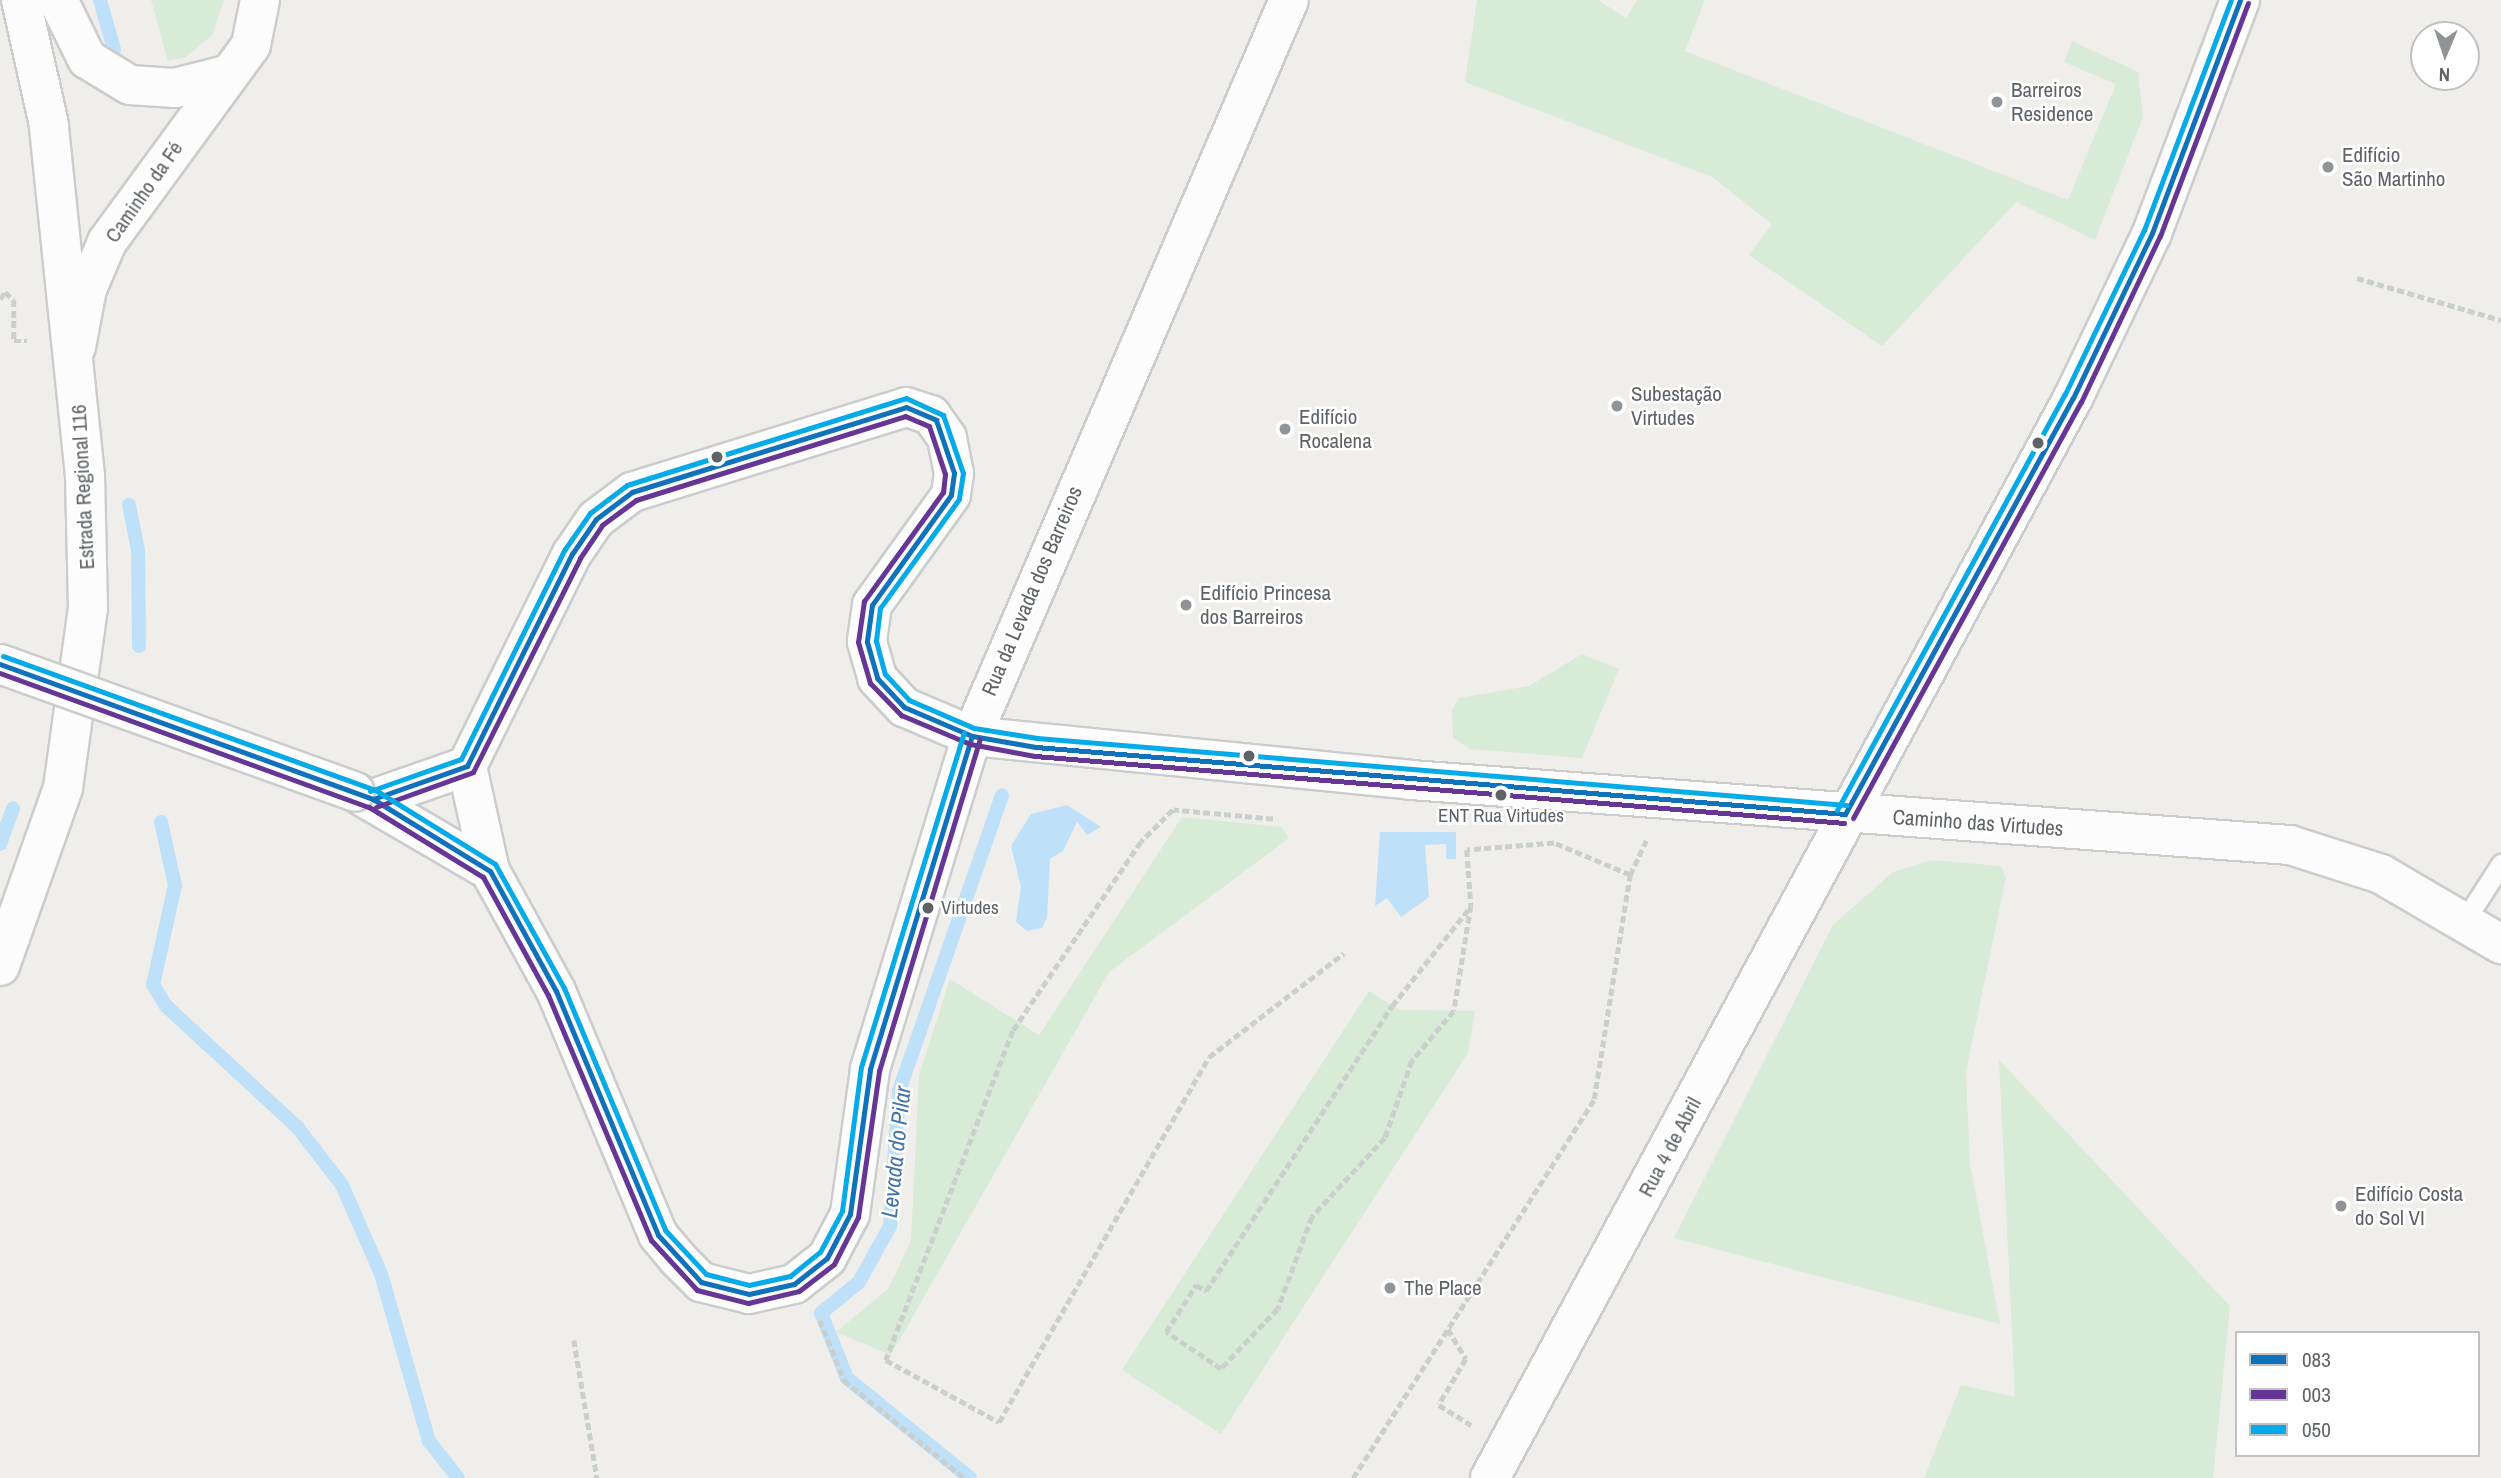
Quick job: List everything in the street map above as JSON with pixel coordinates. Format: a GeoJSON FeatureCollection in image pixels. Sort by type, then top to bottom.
{"type":"FeatureCollection","features":[{"type":"Feature","properties":{"kind":"street","name":"Estrada Regional 116"},"geometry":{"type":"LineString","coordinates":[[0,966],[63,788],[86,650],[87,517],[74,359],[49,125],[21,0]]}},
{"type":"Feature","properties":{"kind":"street"},"geometry":{"type":"LineString","coordinates":[[58,0],[87,59],[130,85],[176,88],[226,75]]}},
{"type":"Feature","properties":{"kind":"street","name":"Caminho da Fé"},"geometry":{"type":"LineString","coordinates":[[74,359],[87,289],[107,242],[226,75],[251,45],[260,0]]}},
{"type":"Feature","properties":{"kind":"street","name":"Rua da Levada dos Barreiros"},"geometry":{"type":"LineString","coordinates":[[0,664],[364,795],[489,871],[556,991],[658,1235],[701,1282],[749,1294],[794,1284],[827,1258],[850,1214],[870,1069],[972,736],[1289,0]]}},
{"type":"Feature","properties":{"kind":"street","name":"Rua 4 de Abril"},"geometry":{"type":"LineString","coordinates":[[1490,1478],[1549,1379],[1845,814],[2078,386],[2152,233],[2240,0]]}},
{"type":"Feature","properties":{"kind":"street","name":"Caminho das Virtudes"},"geometry":{"type":"LineString","coordinates":[[467,766],[572,554],[596,519],[632,492],[906,407],[931,415],[947,438],[954,473],[951,495],[872,605],[867,642],[877,678],[904,707],[972,736],[1036,747],[1845,814],[2290,845],[2381,874],[2465,920],[2501,944]]}},
{"type":"Feature","properties":{"kind":"street"},"geometry":{"type":"LineString","coordinates":[[364,795],[467,766],[489,871]]}},
{"type":"Feature","properties":{"kind":"lane"},"geometry":{"type":"LineString","coordinates":[[2465,920],[2501,864]]}},
{"type":"Feature","properties":{"kind":"path"},"geometry":{"type":"LineString","coordinates":[[2357,278],[2501,320]]}},
{"type":"Feature","properties":{"kind":"path"},"geometry":{"type":"LineString","coordinates":[[0,299],[5,292],[15,300],[14,341],[36,341]]}},
{"type":"Feature","properties":{"kind":"path"},"geometry":{"type":"LineString","coordinates":[[1273,819],[1173,810],[1141,842],[1013,1031],[886,1360],[999,1422],[1209,1057],[1345,953]]}},
{"type":"Feature","properties":{"kind":"path"},"geometry":{"type":"LineString","coordinates":[[1353,1478],[1594,1099],[1630,875],[1650,831]]}},
{"type":"Feature","properties":{"kind":"path"},"geometry":{"type":"LineString","coordinates":[[1471,906],[1392,1006],[1206,1291],[1196,1285],[1166,1332],[1221,1369],[1278,1309],[1312,1217],[1385,1138],[1412,1061],[1454,1011],[1471,906],[1467,850],[1554,843],[1630,875]]}},
{"type":"Feature","properties":{"kind":"path"},"geometry":{"type":"LineString","coordinates":[[817,1312],[844,1380],[964,1478]]}},
{"type":"Feature","properties":{"kind":"path"},"geometry":{"type":"LineString","coordinates":[[1448,1329],[1466,1359],[1439,1405],[1483,1433]]}},
{"type":"Feature","properties":{"kind":"path"},"geometry":{"type":"LineString","coordinates":[[574,1340],[597,1478]]}},
{"type":"Feature","properties":{"kind":"green space"},"geometry":{"type":"Polygon","coordinates":[[[151,0],[224,0],[212,35],[186,57],[168,61],[151,0]]]}},
{"type":"Feature","properties":{"kind":"green space"},"geometry":{"type":"Polygon","coordinates":[[[1477,0],[1598,0],[1626,18],[1637,0],[1705,0],[1685,51],[2068,200],[2116,84],[2064,62],[2072,41],[2138,72],[2143,117],[2095,240],[2016,202],[1882,346],[1749,255],[1772,224],[1712,177],[1465,82],[1477,0]]]}},
{"type":"Feature","properties":{"kind":"green space"},"geometry":{"type":"Polygon","coordinates":[[[1582,654],[1619,669],[1582,758],[1470,749],[1453,738],[1452,710],[1459,698],[1529,686],[1582,654]]]}},
{"type":"Feature","properties":{"kind":"green space"},"geometry":{"type":"Polygon","coordinates":[[[1182,817],[1282,827],[1289,838],[1109,972],[891,1355],[836,1332],[888,1289],[911,1241],[919,1075],[950,979],[1039,1035],[1182,817]]]}},
{"type":"Feature","properties":{"kind":"green space"},"geometry":{"type":"Polygon","coordinates":[[[1932,860],[2001,866],[2006,877],[1966,1072],[1970,1163],[2000,1324],[1674,1238],[1833,925],[1893,872],[1932,860]]]}},
{"type":"Feature","properties":{"kind":"green space"},"geometry":{"type":"Polygon","coordinates":[[[1369,991],[1400,1010],[1475,1011],[1468,1053],[1221,1434],[1122,1370],[1369,991]]]}},
{"type":"Feature","properties":{"kind":"green space"},"geometry":{"type":"Polygon","coordinates":[[[1999,1060],[2230,1306],[2213,1478],[1924,1478],[1961,1385],[2015,1397],[1999,1060]]]}},
{"type":"Feature","properties":{"kind":"water"},"geometry":{"type":"Polygon","coordinates":[[[1067,805],[1101,827],[1087,835],[1077,822],[1063,851],[1050,859],[1047,918],[1042,928],[1027,931],[1016,922],[1021,887],[1011,846],[1031,814],[1067,805]]]}},
{"type":"Feature","properties":{"kind":"water"},"geometry":{"type":"Polygon","coordinates":[[[1380,832],[1456,832],[1456,859],[1446,859],[1446,844],[1425,845],[1429,897],[1401,917],[1387,898],[1375,906],[1380,832]]]}},
{"type":"Feature","properties":{"kind":"waterway"},"geometry":{"type":"LineString","coordinates":[[100,0],[114,49]]}},
{"type":"Feature","properties":{"kind":"waterway"},"geometry":{"type":"LineString","coordinates":[[129,505],[138,550],[139,646]]}},
{"type":"Feature","properties":{"kind":"waterway","name":"Levada do Pilar"},"geometry":{"type":"LineString","coordinates":[[970,1478],[847,1378],[821,1313],[859,1282],[890,1226],[899,1091],[1002,795]]}},
{"type":"Feature","properties":{"kind":"waterway"},"geometry":{"type":"LineString","coordinates":[[0,844],[13,808]]}},
{"type":"Feature","properties":{"kind":"waterway"},"geometry":{"type":"LineString","coordinates":[[161,822],[175,885],[153,985],[166,1006],[298,1128],[342,1185],[381,1274],[429,1441],[458,1478]]}},
{"type":"Feature","properties":{"kind":"transit line","name":"050"},"geometry":{"type":"LineString","coordinates":[[1837,810],[2065,394],[2144,230],[2231,0]]}},
{"type":"Feature","properties":{"kind":"transit line","name":"083"},"geometry":{"type":"LineString","coordinates":[[1845,814],[2073,398],[2152,233],[2240,0]]}},
{"type":"Feature","properties":{"kind":"transit line","name":"003"},"geometry":{"type":"LineString","coordinates":[[1853,818],[2081,402],[2160,236],[2248,3]]}},
{"type":"Feature","properties":{"kind":"transit line","name":"050"},"geometry":{"type":"LineString","coordinates":[[370,791],[461,759],[565,549],[590,513],[627,485],[906,398],[943,415],[963,473],[959,499],[880,608],[876,641],[885,674],[909,700],[974,728],[1037,738],[1846,805]]}},
{"type":"Feature","properties":{"kind":"transit line","name":"083"},"geometry":{"type":"LineString","coordinates":[[373,799],[467,766],[572,554],[596,519],[632,492],[906,407],[936,420],[954,473],[951,495],[872,605],[867,642],[877,678],[904,707],[972,736],[1036,747],[1845,814]]}},
{"type":"Feature","properties":{"kind":"transit line","name":"003"},"geometry":{"type":"LineString","coordinates":[[376,807],[473,772],[580,558],[602,525],[636,500],[905,416],[929,426],[945,474],[943,492],[864,601],[858,642],[870,683],[901,715],[970,744],[1035,756],[1844,823]]}},
{"type":"Feature","properties":{"kind":"transit line","name":"050"},"geometry":{"type":"LineString","coordinates":[[3,656],[377,791],[495,864],[564,988],[665,1230],[706,1274],[749,1285],[790,1276],[820,1252],[842,1211],[861,1067],[964,733]]}},
{"type":"Feature","properties":{"kind":"transit line","name":"083"},"geometry":{"type":"LineString","coordinates":[[0,664],[373,799],[490,871],[556,991],[658,1235],[701,1282],[749,1294],[794,1284],[827,1258],[850,1214],[870,1069],[972,736]]}},
{"type":"Feature","properties":{"kind":"transit line","name":"003"},"geometry":{"type":"LineString","coordinates":[[0,673],[369,807],[483,877],[548,995],[651,1240],[697,1290],[748,1303],[799,1291],[834,1264],[858,1217],[879,1071],[980,739]]}},
{"type":"Feature","properties":{"kind":"place","name":"Barreiros Residence"},"geometry":{"type":"Point","coordinates":[1997,102]}},
{"type":"Feature","properties":{"kind":"place","name":"Edifício São Martinho"},"geometry":{"type":"Point","coordinates":[2328,167]}},
{"type":"Feature","properties":{"kind":"place","name":"Subestação Virtudes"},"geometry":{"type":"Point","coordinates":[1617,406]}},
{"type":"Feature","properties":{"kind":"place","name":"Edifício Rocalena"},"geometry":{"type":"Point","coordinates":[1285,429]}},
{"type":"Feature","properties":{"kind":"place","name":"Edifício Princesa dos Barreiros"},"geometry":{"type":"Point","coordinates":[1186,605]}},
{"type":"Feature","properties":{"kind":"place","name":"ENT Rua Virtudes"},"geometry":{"type":"Point","coordinates":[1501,795]}},
{"type":"Feature","properties":{"kind":"place","name":"Virtudes"},"geometry":{"type":"Point","coordinates":[928,908]}},
{"type":"Feature","properties":{"kind":"place","name":"Edifício Costa do Sol VI"},"geometry":{"type":"Point","coordinates":[2341,1206]}},
{"type":"Feature","properties":{"kind":"place","name":"The Place"},"geometry":{"type":"Point","coordinates":[1390,1288]}}]}
